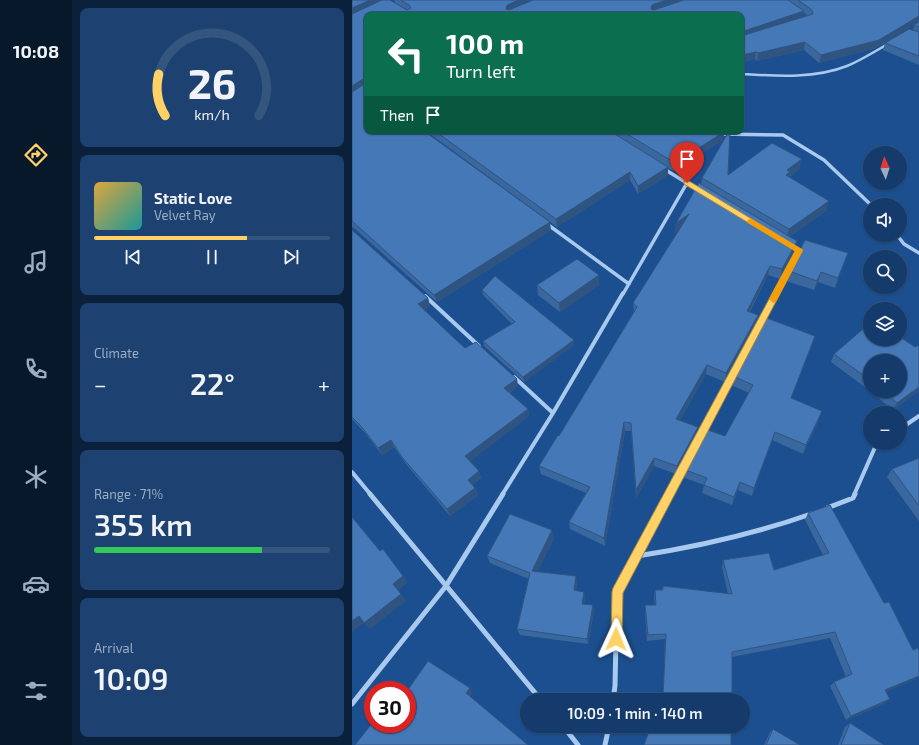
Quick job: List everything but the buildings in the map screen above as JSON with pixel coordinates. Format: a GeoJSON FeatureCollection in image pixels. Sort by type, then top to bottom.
{"type":"FeatureCollection","features":[{"type":"Feature","properties":{"kind":"street"},"geometry":{"type":"LineString","coordinates":[[744,74],[805,75],[829,72],[848,66],[893,41]]}},
{"type":"Feature","properties":{"kind":"street"},"geometry":{"type":"LineString","coordinates":[[712,134],[783,135],[824,160],[864,198]]}},
{"type":"Feature","properties":{"kind":"street"},"geometry":{"type":"LineString","coordinates":[[661,167],[706,195]]}},
{"type":"Feature","properties":{"kind":"street"},"geometry":{"type":"LineString","coordinates":[[352,704],[446,586],[553,413],[687,183]]}},
{"type":"Feature","properties":{"kind":"street"},"geometry":{"type":"LineString","coordinates":[[540,219],[629,284]]}},
{"type":"Feature","properties":{"kind":"street"},"geometry":{"type":"LineString","coordinates":[[614,693],[617,592],[799,250],[786,242]]}},
{"type":"Feature","properties":{"kind":"street"},"geometry":{"type":"LineString","coordinates":[[902,242],[919,253]]}},
{"type":"Feature","properties":{"kind":"street"},"geometry":{"type":"LineString","coordinates":[[423,295],[482,348]]}},
{"type":"Feature","properties":{"kind":"street"},"geometry":{"type":"LineString","coordinates":[[511,375],[553,413]]}},
{"type":"Feature","properties":{"kind":"street"},"geometry":{"type":"LineString","coordinates":[[907,424],[919,416]]}},
{"type":"Feature","properties":{"kind":"street"},"geometry":{"type":"LineString","coordinates":[[823,509],[853,498],[874,450]]}},
{"type":"Feature","properties":{"kind":"street"},"geometry":{"type":"LineString","coordinates":[[352,472],[535,693]]}},
{"type":"Feature","properties":{"kind":"street"},"geometry":{"type":"LineString","coordinates":[[637,556],[694,548],[778,526],[816,512]]}},
{"type":"Feature","properties":{"kind":"street"},"geometry":{"type":"LineString","coordinates":[[569,733],[578,745]]}},
{"type":"Feature","properties":{"kind":"street"},"geometry":{"type":"LineString","coordinates":[[605,745],[607,733]]}},
{"type":"Feature","properties":{"kind":"slow traffic"},"geometry":{"type":"LineString","coordinates":[[750,221],[799,250],[773,299]]}},
{"type":"Feature","properties":{"kind":"route"},"geometry":{"type":"LineString","coordinates":[[616,639],[617,592],[799,250],[687,183]]}}]}
